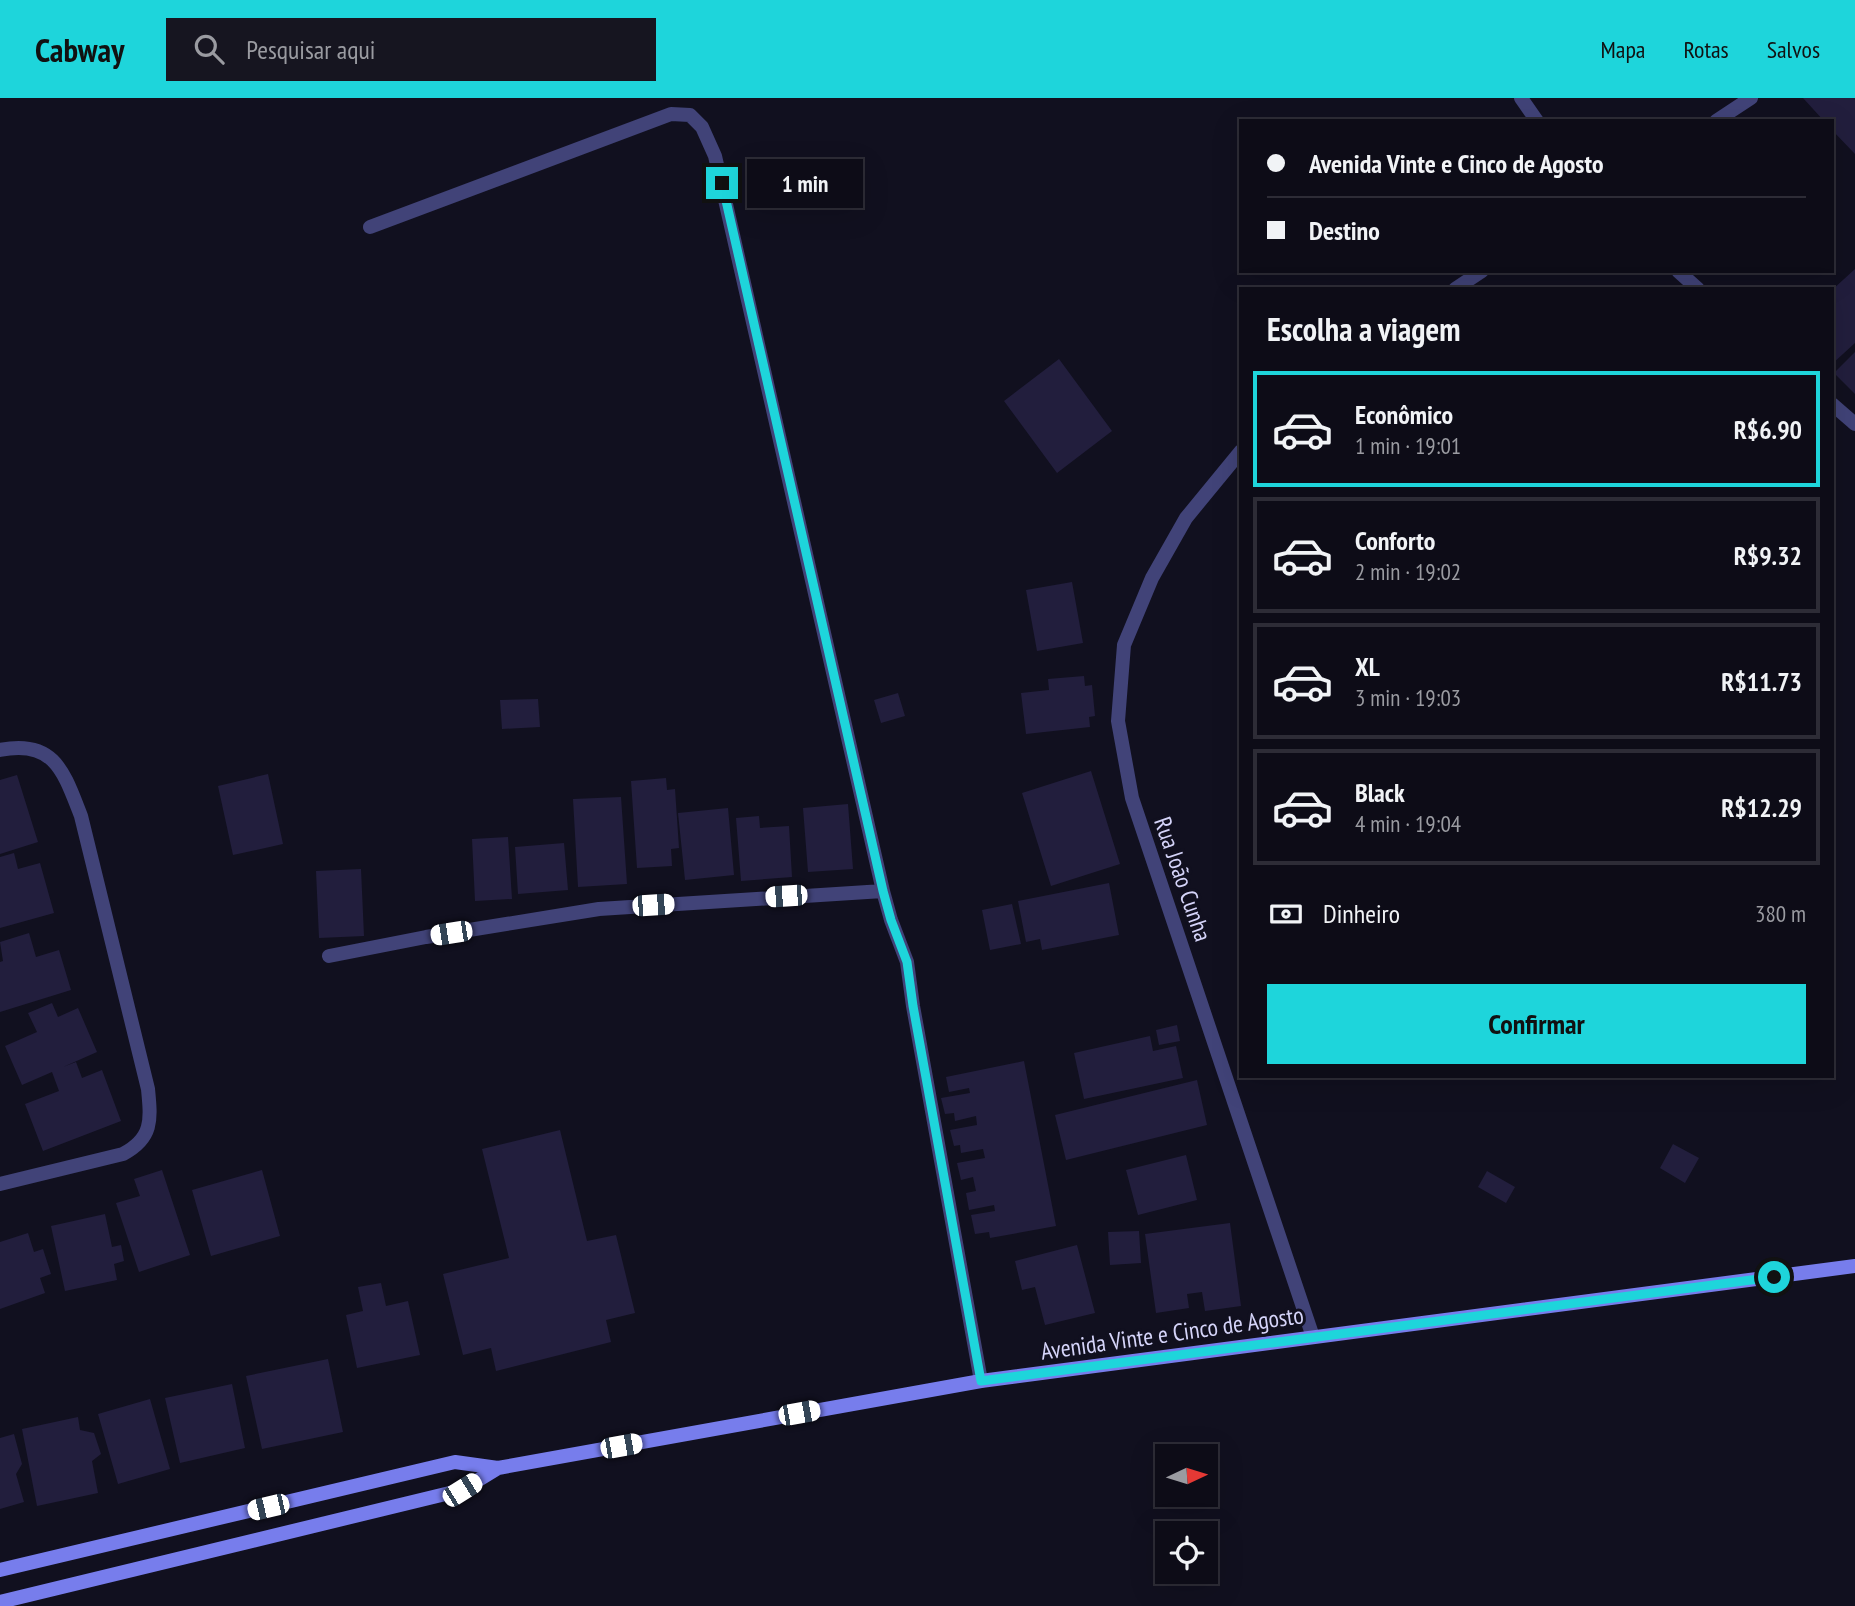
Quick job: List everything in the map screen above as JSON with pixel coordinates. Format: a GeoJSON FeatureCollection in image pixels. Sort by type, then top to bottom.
{"type":"FeatureCollection","features":[{"type":"Feature","properties":{"kind":"main road","name":"Avenida Vinte e Cinco de Agosto"},"geometry":{"type":"LineString","coordinates":[[0,1570],[455,1462],[498,1468],[981,1381],[1855,1266]]}},
{"type":"Feature","properties":{"kind":"main road","name":"Avenida Vinte e Cinco de Agosto"},"geometry":{"type":"LineString","coordinates":[[0,1602],[462,1490],[498,1468]]}},
{"type":"Feature","properties":{"kind":"street"},"geometry":{"type":"LineString","coordinates":[[1521,98],[1536,119]]}},
{"type":"Feature","properties":{"kind":"street"},"geometry":{"type":"LineString","coordinates":[[1719,119],[1751,98]]}},
{"type":"Feature","properties":{"kind":"street"},"geometry":{"type":"LineString","coordinates":[[370,227],[671,114],[691,115],[702,127],[715,156],[883,891],[907,962],[981,1381]]}},
{"type":"Feature","properties":{"kind":"street"},"geometry":{"type":"LineString","coordinates":[[1458,287],[1479,273]]}},
{"type":"Feature","properties":{"kind":"street"},"geometry":{"type":"LineString","coordinates":[[1680,273],[1696,287]]}},
{"type":"Feature","properties":{"kind":"street"},"geometry":{"type":"LineString","coordinates":[[1834,406],[1855,424]]}},
{"type":"Feature","properties":{"kind":"street","name":"Rua João Cunha"},"geometry":{"type":"LineString","coordinates":[[1239,453],[1186,518],[1152,578],[1124,645],[1118,721],[1132,798],[1313,1337]]}},
{"type":"Feature","properties":{"kind":"street"},"geometry":{"type":"LineString","coordinates":[[0,750],[28,747],[43,752],[56,764],[69,784],[81,816],[148,1089],[150,1114],[150,1124],[143,1140],[134,1149],[0,1184]]}},
{"type":"Feature","properties":{"kind":"street"},"geometry":{"type":"LineString","coordinates":[[329,956],[599,909],[883,891]]}},
{"type":"Feature","properties":{"kind":"building"},"geometry":{"type":"Polygon","coordinates":[[[1803,98],[1855,98],[1855,154],[1834,132],[1834,119],[1822,119],[1803,98]]]}},
{"type":"Feature","properties":{"kind":"building"},"geometry":{"type":"Polygon","coordinates":[[[1855,269],[1855,343],[1834,362],[1834,288],[1855,269]]]}},
{"type":"Feature","properties":{"kind":"building"},"geometry":{"type":"Polygon","coordinates":[[[1855,352],[1855,394],[1834,373],[1855,352]]]}},
{"type":"Feature","properties":{"kind":"building"},"geometry":{"type":"Polygon","coordinates":[[[1059,359],[1112,431],[1057,473],[1004,401],[1059,359]]]}},
{"type":"Feature","properties":{"kind":"building"},"geometry":{"type":"Polygon","coordinates":[[[1072,582],[1083,643],[1037,651],[1026,590],[1072,582]]]}},
{"type":"Feature","properties":{"kind":"building"},"geometry":{"type":"Polygon","coordinates":[[[1084,676],[1085,686],[1092,685],[1095,716],[1089,717],[1090,727],[1026,734],[1021,693],[1049,690],[1048,679],[1084,676]]]}},
{"type":"Feature","properties":{"kind":"building"},"geometry":{"type":"Polygon","coordinates":[[[898,693],[905,716],[881,723],[874,700],[898,693]]]}},
{"type":"Feature","properties":{"kind":"building"},"geometry":{"type":"Polygon","coordinates":[[[538,699],[540,727],[502,729],[500,700],[538,699]]]}},
{"type":"Feature","properties":{"kind":"building"},"geometry":{"type":"Polygon","coordinates":[[[1091,771],[1120,864],[1051,886],[1022,793],[1091,771]]]}},
{"type":"Feature","properties":{"kind":"building"},"geometry":{"type":"Polygon","coordinates":[[[268,774],[283,844],[233,855],[218,786],[268,774]]]}},
{"type":"Feature","properties":{"kind":"building"},"geometry":{"type":"Polygon","coordinates":[[[17,775],[38,842],[0,854],[0,780],[17,775]]]}},
{"type":"Feature","properties":{"kind":"building"},"geometry":{"type":"Polygon","coordinates":[[[666,778],[667,790],[675,789],[679,848],[671,849],[672,866],[637,868],[631,781],[666,778]]]}},
{"type":"Feature","properties":{"kind":"building"},"geometry":{"type":"Polygon","coordinates":[[[621,797],[627,884],[578,887],[573,799],[621,797]]]}},
{"type":"Feature","properties":{"kind":"building"},"geometry":{"type":"Polygon","coordinates":[[[848,804],[853,869],[808,872],[803,808],[848,804]]]}},
{"type":"Feature","properties":{"kind":"building"},"geometry":{"type":"Polygon","coordinates":[[[728,808],[734,875],[685,880],[678,813],[728,808]]]}},
{"type":"Feature","properties":{"kind":"building"},"geometry":{"type":"Polygon","coordinates":[[[759,816],[760,828],[789,826],[792,877],[741,881],[736,818],[759,816]]]}},
{"type":"Feature","properties":{"kind":"building"},"geometry":{"type":"Polygon","coordinates":[[[508,837],[512,899],[475,901],[472,839],[508,837]]]}},
{"type":"Feature","properties":{"kind":"building"},"geometry":{"type":"Polygon","coordinates":[[[564,843],[568,890],[518,894],[515,847],[564,843]]]}},
{"type":"Feature","properties":{"kind":"building"},"geometry":{"type":"Polygon","coordinates":[[[14,853],[18,869],[40,863],[54,913],[0,928],[0,857],[14,853]]]}},
{"type":"Feature","properties":{"kind":"building"},"geometry":{"type":"Polygon","coordinates":[[[361,869],[364,936],[319,938],[316,871],[361,869]]]}},
{"type":"Feature","properties":{"kind":"building"},"geometry":{"type":"Polygon","coordinates":[[[1109,883],[1119,935],[1042,950],[1040,939],[1026,942],[1018,901],[1109,883]]]}},
{"type":"Feature","properties":{"kind":"building"},"geometry":{"type":"Polygon","coordinates":[[[1012,904],[1021,944],[990,950],[982,910],[1012,904]]]}},
{"type":"Feature","properties":{"kind":"building"},"geometry":{"type":"Polygon","coordinates":[[[29,933],[36,957],[59,950],[71,990],[0,1012],[0,962],[3,961],[0,942],[29,933]]]}},
{"type":"Feature","properties":{"kind":"building"},"geometry":{"type":"Polygon","coordinates":[[[52,1003],[58,1017],[78,1008],[97,1052],[63,1067],[76,1062],[82,1078],[102,1070],[121,1121],[43,1151],[25,1104],[59,1091],[52,1072],[22,1085],[5,1046],[37,1032],[28,1013],[52,1003]]]}},
{"type":"Feature","properties":{"kind":"building"},"geometry":{"type":"Polygon","coordinates":[[[1177,1025],[1180,1041],[1159,1045],[1156,1030],[1177,1025]]]}},
{"type":"Feature","properties":{"kind":"building"},"geometry":{"type":"Polygon","coordinates":[[[1150,1036],[1153,1051],[1176,1046],[1183,1078],[1084,1099],[1074,1053],[1150,1036]]]}},
{"type":"Feature","properties":{"kind":"building"},"geometry":{"type":"Polygon","coordinates":[[[1024,1061],[1056,1226],[990,1238],[989,1232],[975,1234],[971,1215],[995,1211],[994,1205],[969,1210],[966,1193],[976,1191],[973,1177],[961,1180],[957,1163],[985,1158],[983,1149],[961,1153],[960,1145],[954,1146],[950,1130],[977,1125],[976,1116],[955,1121],[954,1113],[945,1114],[941,1098],[970,1093],[969,1088],[949,1092],[946,1077],[1024,1061]]]}},
{"type":"Feature","properties":{"kind":"building"},"geometry":{"type":"Polygon","coordinates":[[[1197,1080],[1207,1125],[1066,1160],[1055,1115],[1197,1080]]]}},
{"type":"Feature","properties":{"kind":"building"},"geometry":{"type":"Polygon","coordinates":[[[560,1130],[587,1241],[616,1235],[635,1313],[606,1320],[611,1342],[496,1371],[491,1348],[463,1355],[443,1274],[509,1258],[482,1149],[560,1130]]]}},
{"type":"Feature","properties":{"kind":"building"},"geometry":{"type":"Polygon","coordinates":[[[1673,1144],[1699,1158],[1685,1183],[1660,1168],[1673,1144]]]}},
{"type":"Feature","properties":{"kind":"building"},"geometry":{"type":"Polygon","coordinates":[[[1186,1155],[1197,1200],[1138,1215],[1126,1170],[1186,1155]]]}},
{"type":"Feature","properties":{"kind":"building"},"geometry":{"type":"Polygon","coordinates":[[[162,1170],[190,1255],[139,1272],[116,1203],[140,1196],[134,1179],[162,1170]]]}},
{"type":"Feature","properties":{"kind":"building"},"geometry":{"type":"Polygon","coordinates":[[[262,1170],[280,1236],[211,1256],[192,1190],[262,1170]]]}},
{"type":"Feature","properties":{"kind":"building"},"geometry":{"type":"Polygon","coordinates":[[[1487,1171],[1515,1187],[1506,1203],[1478,1187],[1487,1171]]]}},
{"type":"Feature","properties":{"kind":"building"},"geometry":{"type":"Polygon","coordinates":[[[105,1214],[112,1247],[121,1245],[124,1261],[114,1264],[117,1280],[65,1291],[51,1226],[105,1214]]]}},
{"type":"Feature","properties":{"kind":"building"},"geometry":{"type":"Polygon","coordinates":[[[1230,1223],[1241,1306],[1205,1311],[1202,1292],[1187,1294],[1189,1308],[1156,1313],[1145,1234],[1230,1223]]]}},
{"type":"Feature","properties":{"kind":"building"},"geometry":{"type":"Polygon","coordinates":[[[1139,1231],[1141,1263],[1110,1265],[1108,1232],[1139,1231]]]}},
{"type":"Feature","properties":{"kind":"building"},"geometry":{"type":"Polygon","coordinates":[[[28,1233],[34,1252],[43,1249],[51,1274],[40,1278],[45,1293],[0,1309],[0,1242],[28,1233]]]}},
{"type":"Feature","properties":{"kind":"building"},"geometry":{"type":"Polygon","coordinates":[[[1077,1245],[1095,1313],[1045,1325],[1035,1287],[1022,1290],[1015,1261],[1077,1245]]]}},
{"type":"Feature","properties":{"kind":"building"},"geometry":{"type":"Polygon","coordinates":[[[381,1283],[386,1306],[408,1301],[420,1355],[357,1368],[346,1315],[363,1311],[358,1287],[381,1283]]]}},
{"type":"Feature","properties":{"kind":"building"},"geometry":{"type":"Polygon","coordinates":[[[328,1359],[343,1432],[262,1449],[246,1376],[328,1359]]]}},
{"type":"Feature","properties":{"kind":"building"},"geometry":{"type":"Polygon","coordinates":[[[232,1384],[245,1448],[180,1463],[165,1398],[232,1384]]]}},
{"type":"Feature","properties":{"kind":"building"},"geometry":{"type":"Polygon","coordinates":[[[150,1399],[170,1469],[118,1484],[98,1414],[150,1399]]]}},
{"type":"Feature","properties":{"kind":"building"},"geometry":{"type":"Polygon","coordinates":[[[78,1417],[80,1430],[94,1433],[101,1454],[92,1461],[98,1493],[37,1506],[22,1429],[78,1417]]]}},
{"type":"Feature","properties":{"kind":"building"},"geometry":{"type":"Polygon","coordinates":[[[14,1434],[22,1464],[16,1474],[24,1502],[0,1509],[0,1438],[14,1434]]]}},
{"type":"Feature","properties":{"kind":"route"},"geometry":{"type":"LineString","coordinates":[[722,183],[883,891],[907,962],[981,1381],[1774,1277]]}}]}
